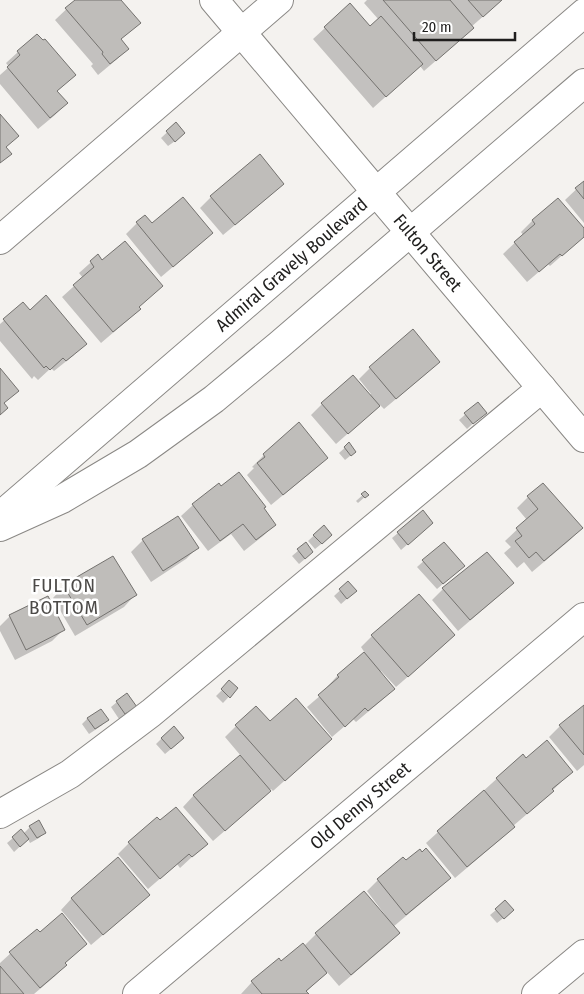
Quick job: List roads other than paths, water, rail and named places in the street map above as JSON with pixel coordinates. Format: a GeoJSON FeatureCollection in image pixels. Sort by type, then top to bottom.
{"type":"FeatureCollection","features":[{"type":"Feature","properties":{"kind":"street","name":"Fulton Street"},"geometry":{"type":"LineString","coordinates":[[214,0],[542,388],[579,422]]}},
{"type":"Feature","properties":{"kind":"street"},"geometry":{"type":"LineString","coordinates":[[0,240],[278,0]]}},
{"type":"Feature","properties":{"kind":"street","name":"Admiral Gravely Boulevard"},"geometry":{"type":"LineString","coordinates":[[0,516],[584,13]]}},
{"type":"Feature","properties":{"kind":"street"},"geometry":{"type":"LineString","coordinates":[[0,527],[62,499],[146,448],[214,399],[584,83]]}},
{"type":"Feature","properties":{"kind":"street"},"geometry":{"type":"LineString","coordinates":[[0,814],[70,774],[151,713],[542,388]]}},
{"type":"Feature","properties":{"kind":"street","name":"Old Denny Street"},"geometry":{"type":"LineString","coordinates":[[137,994],[584,617]]}},
{"type":"Feature","properties":{"kind":"street"},"geometry":{"type":"LineString","coordinates":[[536,994],[584,954]]}},
{"type":"Feature","properties":{"kind":"district","name":"FULTON BOTTOM"},"geometry":{"type":"Point","coordinates":[64,596]}}]}
